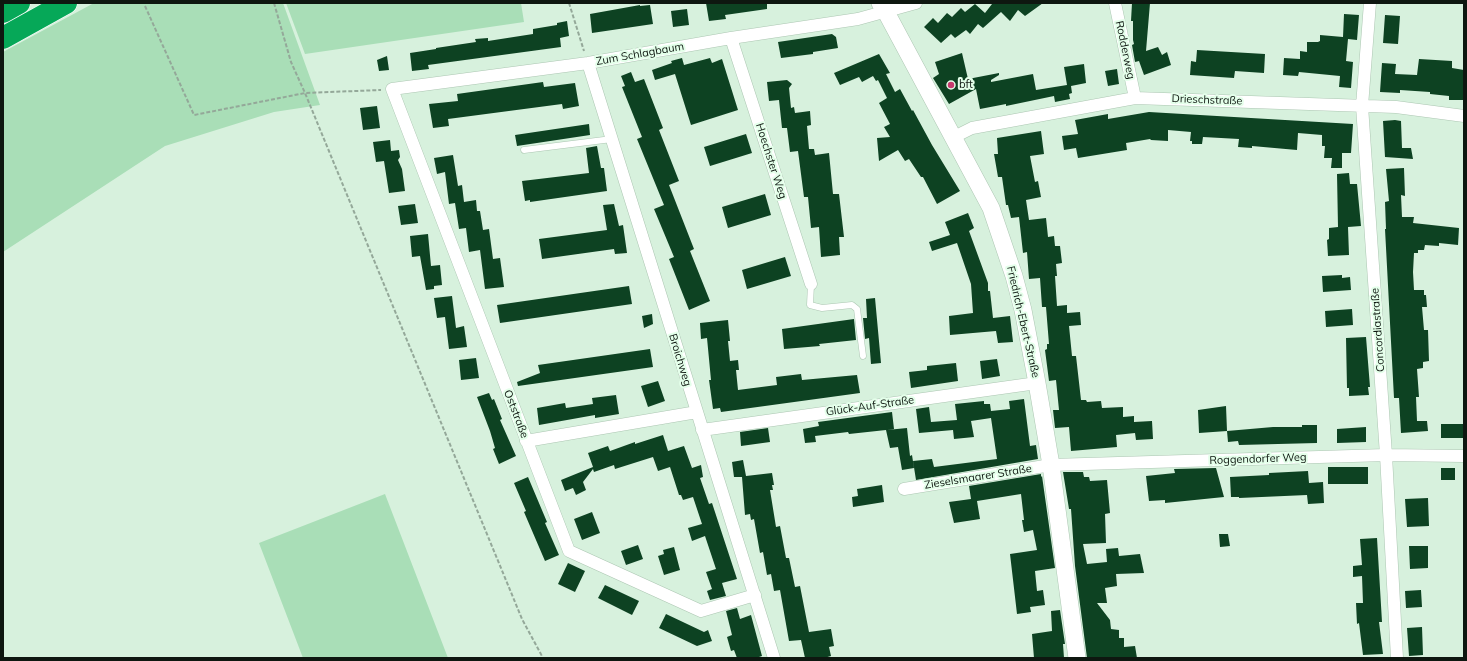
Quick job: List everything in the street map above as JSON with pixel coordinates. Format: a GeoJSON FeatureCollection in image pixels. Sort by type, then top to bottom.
{"type":"FeatureCollection","features":[{"type":"Feature","properties":{"kind":"highway"},"geometry":{"type":"LineString","coordinates":[[3,12],[19,3]]}},
{"type":"Feature","properties":{"kind":"highway"},"geometry":{"type":"LineString","coordinates":[[3,38],[66,3]]}},
{"type":"Feature","properties":{"kind":"main road","name":"Friedrich-Ebert-Straße"},"geometry":{"type":"LineString","coordinates":[[883,6],[991,208],[1014,276],[1023,310],[1051,465],[1076,658]]}},
{"type":"Feature","properties":{"kind":"street","name":"Rodderweg"},"geometry":{"type":"LineString","coordinates":[[1115,3],[1135,98]]}},
{"type":"Feature","properties":{"kind":"street","name":"Concordiastraße"},"geometry":{"type":"LineString","coordinates":[[1370,3],[1362,106],[1386,455],[1397,658]]}},
{"type":"Feature","properties":{"kind":"street"},"geometry":{"type":"LineString","coordinates":[[883,6],[911,4]]}},
{"type":"Feature","properties":{"kind":"street","name":"Zum Schlagbaum"},"geometry":{"type":"LineString","coordinates":[[392,89],[588,63],[731,38],[858,20],[883,6]]}},
{"type":"Feature","properties":{"kind":"street","name":"Hoechster Weg"},"geometry":{"type":"LineString","coordinates":[[731,38],[811,284]]}},
{"type":"Feature","properties":{"kind":"street","name":"Broichweg"},"geometry":{"type":"LineString","coordinates":[[588,63],[774,658]]}},
{"type":"Feature","properties":{"kind":"street","name":"Oststraße"},"geometry":{"type":"LineString","coordinates":[[392,89],[569,551],[701,611],[755,595]]}},
{"type":"Feature","properties":{"kind":"street","name":"Drieschstraße"},"geometry":{"type":"LineString","coordinates":[[954,137],[972,128],[1135,98],[1396,106],[1464,116]]}},
{"type":"Feature","properties":{"kind":"street","name":"Glück-Auf-Straße"},"geometry":{"type":"LineString","coordinates":[[702,430],[1037,383]]}},
{"type":"Feature","properties":{"kind":"street"},"geometry":{"type":"LineString","coordinates":[[526,441],[697,412]]}},
{"type":"Feature","properties":{"kind":"street","name":"Roggendorfer Weg"},"geometry":{"type":"LineString","coordinates":[[1051,465],[1386,455],[1464,456]]}},
{"type":"Feature","properties":{"kind":"street","name":"Zieselsmaarer Straße"},"geometry":{"type":"LineString","coordinates":[[904,489],[1051,465]]}},
{"type":"Feature","properties":{"kind":"lane"},"geometry":{"type":"LineString","coordinates":[[524,150],[612,139]]}},
{"type":"Feature","properties":{"kind":"lane"},"geometry":{"type":"LineString","coordinates":[[811,284],[810,305],[822,308],[852,306],[857,309],[863,356]]}},
{"type":"Feature","properties":{"kind":"path"},"geometry":{"type":"LineString","coordinates":[[274,3],[291,62],[522,619],[542,658]]}},
{"type":"Feature","properties":{"kind":"path"},"geometry":{"type":"LineString","coordinates":[[569,3],[588,63]]}},
{"type":"Feature","properties":{"kind":"path"},"geometry":{"type":"LineString","coordinates":[[145,6],[194,115],[305,93],[392,89]]}},
{"type":"Feature","properties":{"kind":"green space"},"geometry":{"type":"Polygon","coordinates":[[[94,3],[283,3],[320,105],[274,112],[165,146],[3,252],[3,52],[94,3]]]}},
{"type":"Feature","properties":{"kind":"green space"},"geometry":{"type":"Polygon","coordinates":[[[286,3],[521,3],[524,22],[305,54],[286,3]]]}},
{"type":"Feature","properties":{"kind":"green space"},"geometry":{"type":"Polygon","coordinates":[[[385,494],[448,658],[303,658],[259,543],[385,494]]]}},
{"type":"Feature","properties":{"kind":"building"},"geometry":{"type":"Polygon","coordinates":[[[706,3],[767,3],[767,9],[725,15],[726,19],[709,21],[706,3]]]}},
{"type":"Feature","properties":{"kind":"building"},"geometry":{"type":"Polygon","coordinates":[[[991,3],[1043,3],[1025,16],[1018,10],[1010,21],[1001,12],[983,28],[978,24],[970,34],[966,30],[955,38],[951,34],[941,43],[924,27],[933,18],[938,23],[947,13],[952,17],[961,8],[965,12],[975,4],[985,13],[992,4],[991,3]]]}},
{"type":"Feature","properties":{"kind":"building"},"geometry":{"type":"Polygon","coordinates":[[[1132,3],[1150,3],[1146,51],[1158,47],[1162,55],[1167,52],[1171,65],[1144,75],[1139,61],[1135,62],[1132,45],[1134,44],[1133,21],[1131,21],[1132,3]]]}},
{"type":"Feature","properties":{"kind":"building"},"geometry":{"type":"Polygon","coordinates":[[[640,5],[650,5],[653,24],[592,33],[590,14],[640,5]]]}},
{"type":"Feature","properties":{"kind":"building"},"geometry":{"type":"Polygon","coordinates":[[[687,9],[689,25],[673,27],[671,11],[687,9]]]}},
{"type":"Feature","properties":{"kind":"building"},"geometry":{"type":"Polygon","coordinates":[[[1344,14],[1359,15],[1357,40],[1348,39],[1346,61],[1353,62],[1351,88],[1339,87],[1340,76],[1299,72],[1298,76],[1283,75],[1284,58],[1300,59],[1300,51],[1307,52],[1307,42],[1320,41],[1320,35],[1343,37],[1344,14]]]}},
{"type":"Feature","properties":{"kind":"building"},"geometry":{"type":"Polygon","coordinates":[[[1385,15],[1400,16],[1398,44],[1383,43],[1385,15]]]}},
{"type":"Feature","properties":{"kind":"building"},"geometry":{"type":"Polygon","coordinates":[[[567,21],[569,36],[560,38],[561,47],[428,65],[429,69],[412,71],[410,53],[476,42],[475,39],[488,38],[488,41],[533,34],[533,29],[557,25],[557,23],[567,21]]]}},
{"type":"Feature","properties":{"kind":"building"},"geometry":{"type":"Polygon","coordinates":[[[832,34],[836,37],[838,48],[813,52],[813,54],[781,58],[778,42],[832,34]]]}},
{"type":"Feature","properties":{"kind":"building"},"geometry":{"type":"Polygon","coordinates":[[[1197,50],[1265,54],[1264,73],[1235,71],[1234,78],[1190,75],[1191,61],[1196,62],[1197,50]]]}},
{"type":"Feature","properties":{"kind":"building"},"geometry":{"type":"Polygon","coordinates":[[[962,53],[968,79],[999,73],[999,75],[991,80],[991,82],[1033,74],[1036,90],[1067,85],[1064,67],[1084,64],[1086,83],[1071,86],[1072,93],[1069,94],[1070,99],[1055,102],[1054,96],[1006,106],[1006,104],[980,109],[976,89],[949,104],[933,78],[939,74],[935,62],[962,53]]]}},
{"type":"Feature","properties":{"kind":"building"},"geometry":{"type":"Polygon","coordinates":[[[879,54],[890,73],[886,74],[895,92],[900,89],[960,191],[937,204],[923,177],[921,177],[909,159],[905,161],[898,150],[879,161],[877,138],[890,137],[884,127],[890,124],[879,103],[887,98],[878,80],[876,81],[873,76],[862,82],[859,77],[840,85],[834,73],[879,54]]]}},
{"type":"Feature","properties":{"kind":"building"},"geometry":{"type":"Polygon","coordinates":[[[387,56],[389,70],[379,71],[377,60],[387,56]]]}},
{"type":"Feature","properties":{"kind":"building"},"geometry":{"type":"Polygon","coordinates":[[[682,58],[684,65],[710,58],[712,63],[722,59],[738,110],[691,125],[675,74],[655,80],[652,70],[672,63],[671,61],[682,58]]]}},
{"type":"Feature","properties":{"kind":"building"},"geometry":{"type":"Polygon","coordinates":[[[1419,59],[1452,61],[1452,68],[1464,70],[1464,100],[1449,100],[1449,96],[1430,94],[1430,92],[1400,90],[1400,93],[1380,92],[1382,63],[1396,64],[1395,74],[1417,75],[1419,59]]]}},
{"type":"Feature","properties":{"kind":"building"},"geometry":{"type":"Polygon","coordinates":[[[1117,69],[1119,84],[1108,86],[1105,71],[1117,69]]]}},
{"type":"Feature","properties":{"kind":"building"},"geometry":{"type":"Polygon","coordinates":[[[631,72],[635,82],[644,79],[663,128],[659,130],[679,181],[669,185],[694,249],[690,251],[710,301],[689,310],[669,259],[674,257],[654,209],[664,205],[637,139],[642,137],[622,87],[625,86],[621,76],[631,72]]]}},
{"type":"Feature","properties":{"kind":"building"},"geometry":{"type":"Polygon","coordinates":[[[787,80],[792,84],[789,88],[791,108],[794,107],[795,113],[810,111],[811,125],[807,126],[809,149],[814,149],[815,155],[829,153],[833,194],[839,194],[844,237],[839,237],[840,255],[821,257],[819,227],[811,228],[808,197],[804,197],[798,151],[790,152],[787,128],[782,128],[779,100],[769,101],[767,82],[787,80]]]}},
{"type":"Feature","properties":{"kind":"building"},"geometry":{"type":"Polygon","coordinates":[[[543,82],[544,87],[575,83],[579,106],[563,109],[562,104],[448,119],[449,126],[433,128],[429,104],[458,101],[457,94],[543,82]]]}},
{"type":"Feature","properties":{"kind":"building"},"geometry":{"type":"Polygon","coordinates":[[[377,106],[380,128],[363,130],[360,108],[377,106]]]}},
{"type":"Feature","properties":{"kind":"building"},"geometry":{"type":"Polygon","coordinates":[[[1149,112],[1353,124],[1351,153],[1342,153],[1342,168],[1331,168],[1332,158],[1324,158],[1325,146],[1322,146],[1322,135],[1298,133],[1297,150],[1252,146],[1252,148],[1238,147],[1239,139],[1203,137],[1202,144],[1192,144],[1192,141],[1190,141],[1191,132],[1168,130],[1168,141],[1150,139],[1126,143],[1127,150],[1078,158],[1076,148],[1064,150],[1062,136],[1078,134],[1075,120],[1108,114],[1108,119],[1149,112]]]}},
{"type":"Feature","properties":{"kind":"building"},"geometry":{"type":"Polygon","coordinates":[[[1383,121],[1401,121],[1402,148],[1411,148],[1413,159],[1385,157],[1383,121]]]}},
{"type":"Feature","properties":{"kind":"building"},"geometry":{"type":"Polygon","coordinates":[[[589,124],[590,135],[517,146],[515,135],[589,124]]]}},
{"type":"Feature","properties":{"kind":"building"},"geometry":{"type":"Polygon","coordinates":[[[1041,131],[1044,154],[1030,156],[1035,182],[1038,181],[1041,197],[1026,200],[1029,220],[1046,218],[1048,237],[1054,236],[1055,246],[1060,246],[1062,263],[1056,264],[1057,276],[1055,276],[1057,306],[1067,305],[1067,313],[1080,312],[1081,325],[1069,326],[1072,356],[1076,356],[1081,400],[1086,400],[1087,402],[1101,401],[1102,408],[1123,407],[1123,417],[1134,416],[1134,422],[1152,421],[1153,439],[1136,440],[1135,433],[1116,435],[1117,447],[1071,451],[1069,427],[1055,428],[1053,410],[1059,410],[1056,380],[1049,381],[1045,350],[1047,349],[1047,344],[1049,344],[1046,307],[1042,307],[1040,278],[1029,279],[1027,252],[1023,253],[1019,217],[1011,218],[1008,205],[1006,205],[1002,177],[998,177],[994,154],[998,154],[997,138],[1041,131]]]}},
{"type":"Feature","properties":{"kind":"building"},"geometry":{"type":"Polygon","coordinates":[[[746,134],[752,153],[710,166],[704,147],[746,134]]]}},
{"type":"Feature","properties":{"kind":"building"},"geometry":{"type":"Polygon","coordinates":[[[390,140],[391,151],[399,150],[400,157],[398,160],[402,169],[405,191],[389,193],[384,161],[376,162],[373,142],[390,140]]]}},
{"type":"Feature","properties":{"kind":"building"},"geometry":{"type":"Polygon","coordinates":[[[597,146],[601,168],[604,168],[607,191],[530,202],[530,200],[525,201],[522,181],[589,173],[586,148],[597,146]]]}},
{"type":"Feature","properties":{"kind":"building"},"geometry":{"type":"Polygon","coordinates":[[[453,155],[458,186],[462,185],[464,202],[476,200],[477,211],[480,211],[483,230],[489,229],[493,259],[500,258],[504,287],[485,289],[480,250],[469,252],[466,228],[459,229],[455,203],[449,204],[445,172],[437,174],[434,158],[453,155]]]}},
{"type":"Feature","properties":{"kind":"building"},"geometry":{"type":"Polygon","coordinates":[[[1404,168],[1405,196],[1401,195],[1402,217],[1414,217],[1413,223],[1459,228],[1458,245],[1439,243],[1439,246],[1425,245],[1424,250],[1418,250],[1418,253],[1414,253],[1414,290],[1424,290],[1424,295],[1426,295],[1427,307],[1422,307],[1424,330],[1428,330],[1429,361],[1423,362],[1423,368],[1417,369],[1419,397],[1416,397],[1417,421],[1427,421],[1428,431],[1401,433],[1399,398],[1394,398],[1385,229],[1385,202],[1389,201],[1386,169],[1404,168]]]}},
{"type":"Feature","properties":{"kind":"building"},"geometry":{"type":"Polygon","coordinates":[[[1349,173],[1350,184],[1357,184],[1361,226],[1348,227],[1349,255],[1328,256],[1327,240],[1329,239],[1329,228],[1338,227],[1337,174],[1349,173]]]}},
{"type":"Feature","properties":{"kind":"building"},"geometry":{"type":"Polygon","coordinates":[[[765,194],[771,215],[728,228],[722,207],[765,194]]]}},
{"type":"Feature","properties":{"kind":"building"},"geometry":{"type":"Polygon","coordinates":[[[415,204],[418,223],[401,225],[398,206],[415,204]]]}},
{"type":"Feature","properties":{"kind":"building"},"geometry":{"type":"Polygon","coordinates":[[[614,204],[619,226],[623,225],[627,253],[615,254],[614,249],[542,259],[539,239],[607,230],[603,205],[614,204]]]}},
{"type":"Feature","properties":{"kind":"building"},"geometry":{"type":"Polygon","coordinates":[[[968,213],[974,228],[969,231],[988,283],[988,291],[990,291],[993,318],[1010,316],[1013,342],[998,343],[996,331],[950,335],[949,316],[973,313],[971,284],[957,243],[932,251],[929,242],[950,235],[945,222],[968,213]]]}},
{"type":"Feature","properties":{"kind":"building"},"geometry":{"type":"Polygon","coordinates":[[[428,234],[431,266],[440,265],[442,285],[434,286],[434,289],[426,290],[420,256],[412,257],[410,236],[428,234]]]}},
{"type":"Feature","properties":{"kind":"building"},"geometry":{"type":"Polygon","coordinates":[[[785,257],[791,276],[747,289],[742,270],[785,257]]]}},
{"type":"Feature","properties":{"kind":"building"},"geometry":{"type":"Polygon","coordinates":[[[1342,275],[1342,278],[1350,277],[1351,290],[1323,292],[1322,276],[1342,275]]]}},
{"type":"Feature","properties":{"kind":"building"},"geometry":{"type":"Polygon","coordinates":[[[629,286],[632,304],[500,323],[497,305],[629,286]]]}},
{"type":"Feature","properties":{"kind":"building"},"geometry":{"type":"Polygon","coordinates":[[[452,296],[456,328],[464,326],[467,347],[449,349],[445,317],[437,318],[434,298],[452,296]]]}},
{"type":"Feature","properties":{"kind":"building"},"geometry":{"type":"Polygon","coordinates":[[[875,298],[881,363],[871,364],[869,338],[865,339],[863,318],[867,318],[866,299],[875,298]]]}},
{"type":"Feature","properties":{"kind":"building"},"geometry":{"type":"Polygon","coordinates":[[[1352,309],[1353,325],[1326,327],[1325,311],[1352,309]]]}},
{"type":"Feature","properties":{"kind":"building"},"geometry":{"type":"Polygon","coordinates":[[[652,314],[653,324],[644,328],[642,316],[652,314]]]}},
{"type":"Feature","properties":{"kind":"building"},"geometry":{"type":"Polygon","coordinates":[[[854,319],[856,340],[819,344],[820,346],[784,349],[782,329],[854,319]]]}},
{"type":"Feature","properties":{"kind":"building"},"geometry":{"type":"Polygon","coordinates":[[[728,320],[730,361],[738,360],[739,370],[736,370],[738,390],[777,385],[776,377],[801,374],[802,380],[857,375],[860,393],[721,412],[720,408],[713,409],[709,380],[711,380],[707,338],[701,339],[700,323],[728,320]]]}},
{"type":"Feature","properties":{"kind":"building"},"geometry":{"type":"Polygon","coordinates":[[[1366,337],[1370,387],[1368,387],[1369,395],[1349,396],[1349,388],[1347,388],[1346,338],[1366,337]]]}},
{"type":"Feature","properties":{"kind":"building"},"geometry":{"type":"Polygon","coordinates":[[[650,349],[653,367],[518,386],[517,382],[540,373],[538,365],[650,349]]]}},
{"type":"Feature","properties":{"kind":"building"},"geometry":{"type":"Polygon","coordinates":[[[476,358],[479,378],[461,380],[459,360],[476,358]]]}},
{"type":"Feature","properties":{"kind":"building"},"geometry":{"type":"Polygon","coordinates":[[[997,359],[1000,376],[982,379],[980,361],[997,359]]]}},
{"type":"Feature","properties":{"kind":"building"},"geometry":{"type":"Polygon","coordinates":[[[956,363],[958,381],[911,388],[909,372],[927,370],[927,366],[956,363]]]}},
{"type":"Feature","properties":{"kind":"building"},"geometry":{"type":"Polygon","coordinates":[[[658,381],[665,401],[648,407],[641,386],[658,381]]]}},
{"type":"Feature","properties":{"kind":"building"},"geometry":{"type":"Polygon","coordinates":[[[489,393],[492,400],[494,399],[502,419],[500,420],[516,456],[499,464],[493,449],[495,448],[490,431],[477,397],[489,393]]]}},
{"type":"Feature","properties":{"kind":"building"},"geometry":{"type":"Polygon","coordinates":[[[616,395],[619,414],[595,418],[595,415],[539,425],[537,408],[565,403],[566,408],[593,404],[592,398],[616,395]]]}},
{"type":"Feature","properties":{"kind":"building"},"geometry":{"type":"Polygon","coordinates":[[[1024,399],[1030,446],[1036,445],[1038,459],[916,480],[913,461],[932,459],[934,467],[997,459],[991,418],[971,421],[974,437],[954,439],[953,430],[919,433],[916,409],[929,407],[931,422],[957,420],[955,404],[984,401],[984,404],[990,404],[991,411],[1010,409],[1009,401],[1024,399]]]}},
{"type":"Feature","properties":{"kind":"building"},"geometry":{"type":"Polygon","coordinates":[[[1226,406],[1227,431],[1199,433],[1198,410],[1226,406]]]}},
{"type":"Feature","properties":{"kind":"building"},"geometry":{"type":"Polygon","coordinates":[[[892,412],[894,429],[887,430],[907,428],[910,456],[912,455],[914,468],[902,470],[898,447],[890,448],[886,430],[849,434],[848,432],[815,436],[816,442],[805,443],[803,429],[819,426],[818,422],[892,412]]]}},
{"type":"Feature","properties":{"kind":"building"},"geometry":{"type":"Polygon","coordinates":[[[1441,424],[1464,424],[1464,438],[1441,438],[1441,424]]]}},
{"type":"Feature","properties":{"kind":"building"},"geometry":{"type":"Polygon","coordinates":[[[1302,425],[1317,425],[1317,443],[1239,445],[1238,441],[1228,442],[1227,431],[1273,427],[1302,427],[1302,425]]]}},
{"type":"Feature","properties":{"kind":"building"},"geometry":{"type":"Polygon","coordinates":[[[1366,427],[1366,442],[1337,443],[1337,429],[1366,427]]]}},
{"type":"Feature","properties":{"kind":"building"},"geometry":{"type":"Polygon","coordinates":[[[768,428],[770,442],[741,446],[740,432],[768,428]]]}},
{"type":"Feature","properties":{"kind":"building"},"geometry":{"type":"Polygon","coordinates":[[[663,435],[668,451],[684,446],[692,468],[701,465],[703,477],[700,478],[709,504],[712,503],[737,579],[722,583],[726,596],[710,600],[707,591],[712,589],[706,572],[716,569],[705,536],[692,541],[688,528],[702,524],[693,497],[683,500],[681,495],[679,495],[670,467],[658,471],[653,457],[615,469],[614,465],[594,472],[593,469],[583,482],[586,490],[576,495],[573,488],[565,491],[561,480],[593,467],[588,453],[608,446],[610,451],[635,442],[635,444],[663,435]]]}},
{"type":"Feature","properties":{"kind":"building"},"geometry":{"type":"Polygon","coordinates":[[[743,460],[746,476],[772,473],[774,485],[772,485],[773,490],[770,490],[776,527],[780,526],[786,558],[789,558],[795,587],[800,586],[809,632],[831,629],[834,646],[829,647],[831,656],[824,658],[805,658],[801,640],[789,641],[780,590],[774,591],[771,574],[767,575],[763,552],[760,553],[754,519],[751,520],[750,514],[745,515],[742,477],[734,477],[732,462],[743,460]]]}},
{"type":"Feature","properties":{"kind":"building"},"geometry":{"type":"Polygon","coordinates":[[[1328,467],[1368,467],[1368,484],[1328,484],[1328,467]]]}},
{"type":"Feature","properties":{"kind":"building"},"geometry":{"type":"Polygon","coordinates":[[[1216,468],[1224,497],[1165,503],[1165,500],[1149,501],[1146,476],[1175,473],[1174,469],[1216,468]]]}},
{"type":"Feature","properties":{"kind":"building"},"geometry":{"type":"Polygon","coordinates":[[[1441,468],[1455,468],[1455,480],[1441,480],[1441,468]]]}},
{"type":"Feature","properties":{"kind":"building"},"geometry":{"type":"Polygon","coordinates":[[[1308,471],[1309,483],[1323,482],[1324,503],[1308,504],[1307,495],[1239,498],[1231,497],[1230,477],[1308,471]]]}},
{"type":"Feature","properties":{"kind":"building"},"geometry":{"type":"Polygon","coordinates":[[[1063,472],[1083,472],[1084,477],[1089,477],[1090,481],[1107,480],[1110,513],[1105,514],[1106,543],[1083,544],[1087,564],[1107,562],[1106,549],[1118,548],[1119,556],[1140,554],[1144,573],[1116,574],[1117,586],[1105,588],[1107,603],[1097,603],[1110,620],[1111,629],[1119,630],[1119,638],[1124,638],[1124,647],[1135,646],[1137,658],[1087,658],[1075,566],[1071,509],[1069,509],[1063,472]]]}},
{"type":"Feature","properties":{"kind":"building"},"geometry":{"type":"Polygon","coordinates":[[[1041,474],[1055,568],[1035,571],[1037,591],[1043,590],[1045,605],[1030,607],[1031,612],[1017,614],[1010,554],[1037,550],[1033,530],[1024,532],[1021,494],[977,501],[980,519],[954,523],[949,502],[971,499],[969,486],[1041,474]]]}},
{"type":"Feature","properties":{"kind":"building"},"geometry":{"type":"Polygon","coordinates":[[[528,477],[559,555],[545,561],[524,512],[526,511],[514,483],[528,477]]]}},
{"type":"Feature","properties":{"kind":"building"},"geometry":{"type":"Polygon","coordinates":[[[882,485],[884,502],[853,507],[852,497],[858,496],[857,489],[882,485]]]}},
{"type":"Feature","properties":{"kind":"building"},"geometry":{"type":"Polygon","coordinates":[[[1428,498],[1429,526],[1407,527],[1405,499],[1428,498]]]}},
{"type":"Feature","properties":{"kind":"building"},"geometry":{"type":"Polygon","coordinates":[[[592,512],[600,533],[582,540],[574,519],[592,512]]]}},
{"type":"Feature","properties":{"kind":"building"},"geometry":{"type":"Polygon","coordinates":[[[1219,534],[1228,534],[1230,546],[1220,547],[1219,534]]]}},
{"type":"Feature","properties":{"kind":"building"},"geometry":{"type":"Polygon","coordinates":[[[1377,538],[1382,622],[1379,622],[1383,654],[1363,655],[1359,623],[1357,624],[1356,603],[1363,603],[1362,576],[1353,577],[1353,566],[1362,565],[1360,539],[1377,538]]]}},
{"type":"Feature","properties":{"kind":"building"},"geometry":{"type":"Polygon","coordinates":[[[638,545],[643,559],[626,565],[621,551],[638,545]]]}},
{"type":"Feature","properties":{"kind":"building"},"geometry":{"type":"Polygon","coordinates":[[[1409,546],[1428,546],[1428,568],[1410,569],[1409,546]]]}},
{"type":"Feature","properties":{"kind":"building"},"geometry":{"type":"Polygon","coordinates":[[[674,547],[680,570],[664,575],[658,556],[664,554],[663,550],[674,547]]]}},
{"type":"Feature","properties":{"kind":"building"},"geometry":{"type":"Polygon","coordinates":[[[568,563],[585,571],[575,592],[558,584],[568,563]]]}},
{"type":"Feature","properties":{"kind":"building"},"geometry":{"type":"Polygon","coordinates":[[[605,585],[639,601],[632,615],[598,598],[605,585]]]}},
{"type":"Feature","properties":{"kind":"building"},"geometry":{"type":"Polygon","coordinates":[[[1421,590],[1422,607],[1406,608],[1405,591],[1421,590]]]}},
{"type":"Feature","properties":{"kind":"building"},"geometry":{"type":"Polygon","coordinates":[[[737,608],[740,619],[751,615],[762,656],[756,658],[737,658],[734,650],[731,651],[727,637],[732,635],[726,611],[737,608]]]}},
{"type":"Feature","properties":{"kind":"building"},"geometry":{"type":"Polygon","coordinates":[[[1060,610],[1065,644],[1063,644],[1064,658],[1034,658],[1032,634],[1052,631],[1051,611],[1060,610]]]}},
{"type":"Feature","properties":{"kind":"building"},"geometry":{"type":"Polygon","coordinates":[[[666,614],[704,632],[708,630],[712,641],[697,646],[659,628],[666,614]]]}},
{"type":"Feature","properties":{"kind":"building"},"geometry":{"type":"Polygon","coordinates":[[[1422,627],[1423,655],[1409,656],[1407,628],[1422,627]]]}},
{"type":"Feature","properties":{"kind":"place","name":"bft"},"geometry":{"type":"Point","coordinates":[951,85]}}]}
